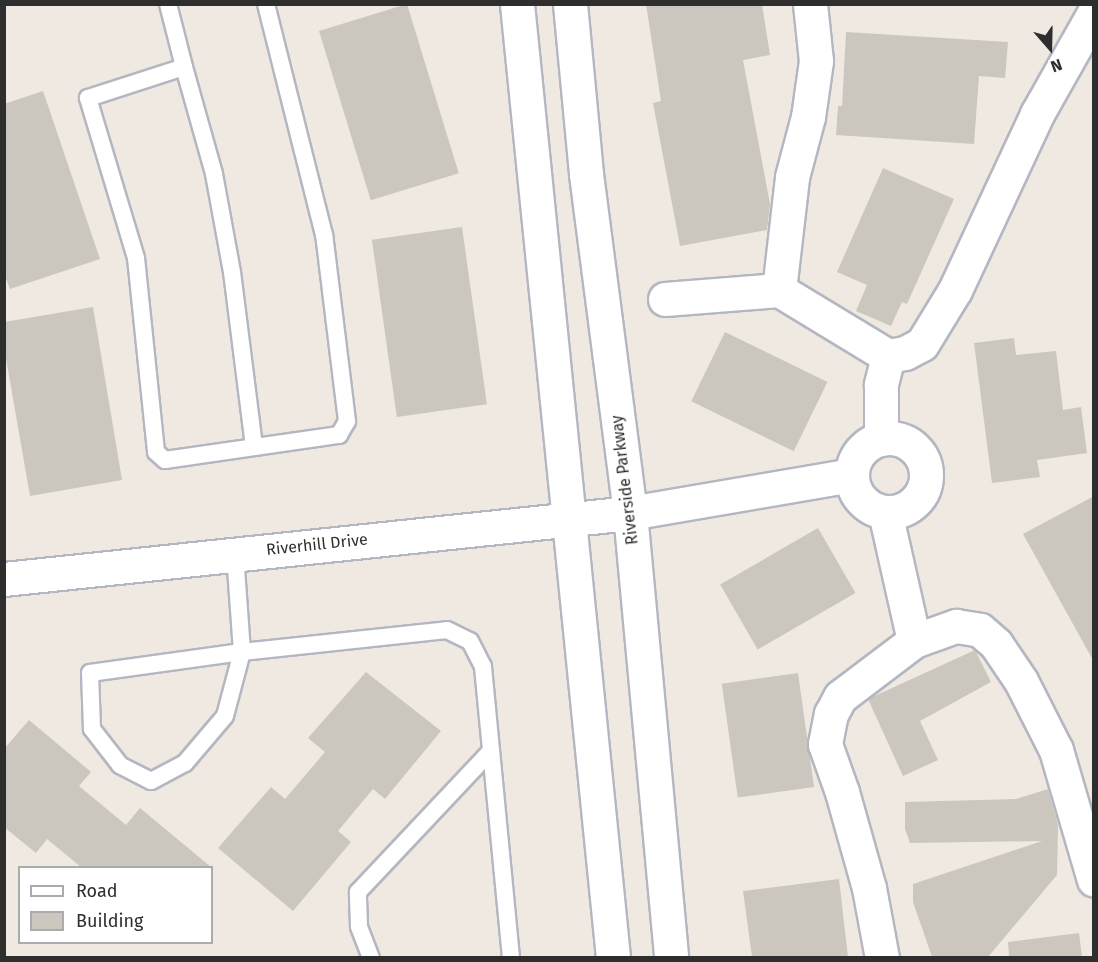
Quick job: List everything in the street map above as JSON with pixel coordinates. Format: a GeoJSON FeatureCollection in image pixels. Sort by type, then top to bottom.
{"type":"FeatureCollection","features":[{"type":"Feature","properties":{"kind":"street"},"geometry":{"type":"LineString","coordinates":[[517,4],[613,957]]}},
{"type":"Feature","properties":{"kind":"street","name":"Riverside Parkway"},"geometry":{"type":"LineString","coordinates":[[570,4],[586,174],[630,513],[671,957]]}},
{"type":"Feature","properties":{"kind":"street"},"geometry":{"type":"LineString","coordinates":[[779,290],[792,177],[808,117],[816,61],[810,4]]}},
{"type":"Feature","properties":{"kind":"street"},"geometry":{"type":"LineString","coordinates":[[665,299],[779,290],[888,356],[904,353],[922,344],[955,290],[1037,114],[1094,13]]}},
{"type":"Feature","properties":{"kind":"street"},"geometry":{"type":"LineString","coordinates":[[881,439],[881,385],[888,356]]}},
{"type":"Feature","properties":{"kind":"street"},"geometry":{"type":"LineString","coordinates":[[895,438],[909,444],[920,453],[926,466],[927,480],[922,494],[912,505],[899,511],[885,512],[872,508],[861,500],[854,488],[852,475],[860,452],[881,439],[895,438]]}},
{"type":"Feature","properties":{"kind":"street","name":"Riverhill Drive"},"geometry":{"type":"LineString","coordinates":[[4,579],[630,513],[852,475]]}},
{"type":"Feature","properties":{"kind":"street"},"geometry":{"type":"LineString","coordinates":[[885,512],[914,641]]}},
{"type":"Feature","properties":{"kind":"street"},"geometry":{"type":"LineString","coordinates":[[882,957],[869,888],[842,792],[825,744],[831,714],[840,697],[914,641],[956,626],[980,630],[996,644],[1021,681],[1056,750],[1094,880]]}},
{"type":"Feature","properties":{"kind":"lane"},"geometry":{"type":"LineString","coordinates":[[168,4],[214,174],[230,261],[254,447]]}},
{"type":"Feature","properties":{"kind":"lane"},"geometry":{"type":"LineString","coordinates":[[184,68],[88,98],[136,258],[156,452],[165,460],[339,435],[347,421],[324,235],[266,4]]}},
{"type":"Feature","properties":{"kind":"lane"},"geometry":{"type":"LineString","coordinates":[[235,554],[242,652],[225,716],[185,763],[151,781],[120,765],[92,729],[90,673],[242,652],[447,630],[471,642],[483,667],[511,957]]}},
{"type":"Feature","properties":{"kind":"lane"},"geometry":{"type":"LineString","coordinates":[[371,957],[359,926],[358,892],[491,751]]}},
{"type":"Feature","properties":{"kind":"building"},"geometry":{"type":"Polygon","coordinates":[[[407,4],[459,173],[371,200],[319,31],[407,4]]]}},
{"type":"Feature","properties":{"kind":"building"},"geometry":{"type":"Polygon","coordinates":[[[646,4],[762,4],[770,55],[743,60],[770,204],[767,230],[680,246],[653,103],[661,101],[646,4]]]}},
{"type":"Feature","properties":{"kind":"building"},"geometry":{"type":"Polygon","coordinates":[[[846,32],[1008,42],[1005,78],[979,76],[974,144],[836,135],[838,106],[842,106],[846,32]]]}},
{"type":"Feature","properties":{"kind":"building"},"geometry":{"type":"Polygon","coordinates":[[[43,91],[100,259],[10,289],[4,273],[4,104],[43,91]]]}},
{"type":"Feature","properties":{"kind":"building"},"geometry":{"type":"Polygon","coordinates":[[[883,168],[954,199],[907,304],[902,302],[891,326],[856,311],[867,285],[837,272],[883,168]]]}},
{"type":"Feature","properties":{"kind":"building"},"geometry":{"type":"Polygon","coordinates":[[[462,227],[487,404],[397,417],[372,240],[462,227]]]}},
{"type":"Feature","properties":{"kind":"building"},"geometry":{"type":"Polygon","coordinates":[[[93,307],[122,480],[30,496],[4,347],[4,322],[93,307]]]}},
{"type":"Feature","properties":{"kind":"building"},"geometry":{"type":"Polygon","coordinates":[[[725,332],[827,382],[794,451],[691,401],[725,332]]]}},
{"type":"Feature","properties":{"kind":"building"},"geometry":{"type":"Polygon","coordinates":[[[1014,338],[1016,355],[1056,351],[1063,410],[1081,407],[1087,453],[1037,460],[1040,477],[992,483],[974,343],[1014,338]]]}},
{"type":"Feature","properties":{"kind":"building"},"geometry":{"type":"Polygon","coordinates":[[[1094,496],[1094,662],[1023,534],[1094,496]]]}},
{"type":"Feature","properties":{"kind":"building"},"geometry":{"type":"Polygon","coordinates":[[[818,528],[856,593],[758,649],[720,584],[818,528]]]}},
{"type":"Feature","properties":{"kind":"building"},"geometry":{"type":"Polygon","coordinates":[[[975,650],[991,682],[920,721],[938,760],[903,776],[868,699],[975,650]]]}},
{"type":"Feature","properties":{"kind":"building"},"geometry":{"type":"Polygon","coordinates":[[[366,672],[441,731],[385,799],[373,789],[338,831],[351,842],[293,911],[218,848],[271,787],[285,799],[325,752],[308,738],[366,672]]]}},
{"type":"Feature","properties":{"kind":"building"},"geometry":{"type":"Polygon","coordinates":[[[798,673],[814,787],[738,798],[722,684],[798,673]]]}},
{"type":"Feature","properties":{"kind":"building"},"geometry":{"type":"Polygon","coordinates":[[[29,720],[91,772],[79,786],[126,825],[140,808],[210,866],[80,866],[47,839],[36,853],[4,827],[4,749],[29,720]]]}},
{"type":"Feature","properties":{"kind":"building"},"geometry":{"type":"Polygon","coordinates":[[[1048,789],[1058,825],[1057,875],[988,957],[932,957],[913,902],[913,884],[1042,841],[910,843],[905,829],[905,802],[1016,799],[1048,789]]]}},
{"type":"Feature","properties":{"kind":"building"},"geometry":{"type":"Polygon","coordinates":[[[839,879],[848,957],[752,957],[743,891],[839,879]]]}},
{"type":"Feature","properties":{"kind":"building"},"geometry":{"type":"Polygon","coordinates":[[[1079,933],[1082,957],[1009,957],[1008,942],[1079,933]]]}}]}
